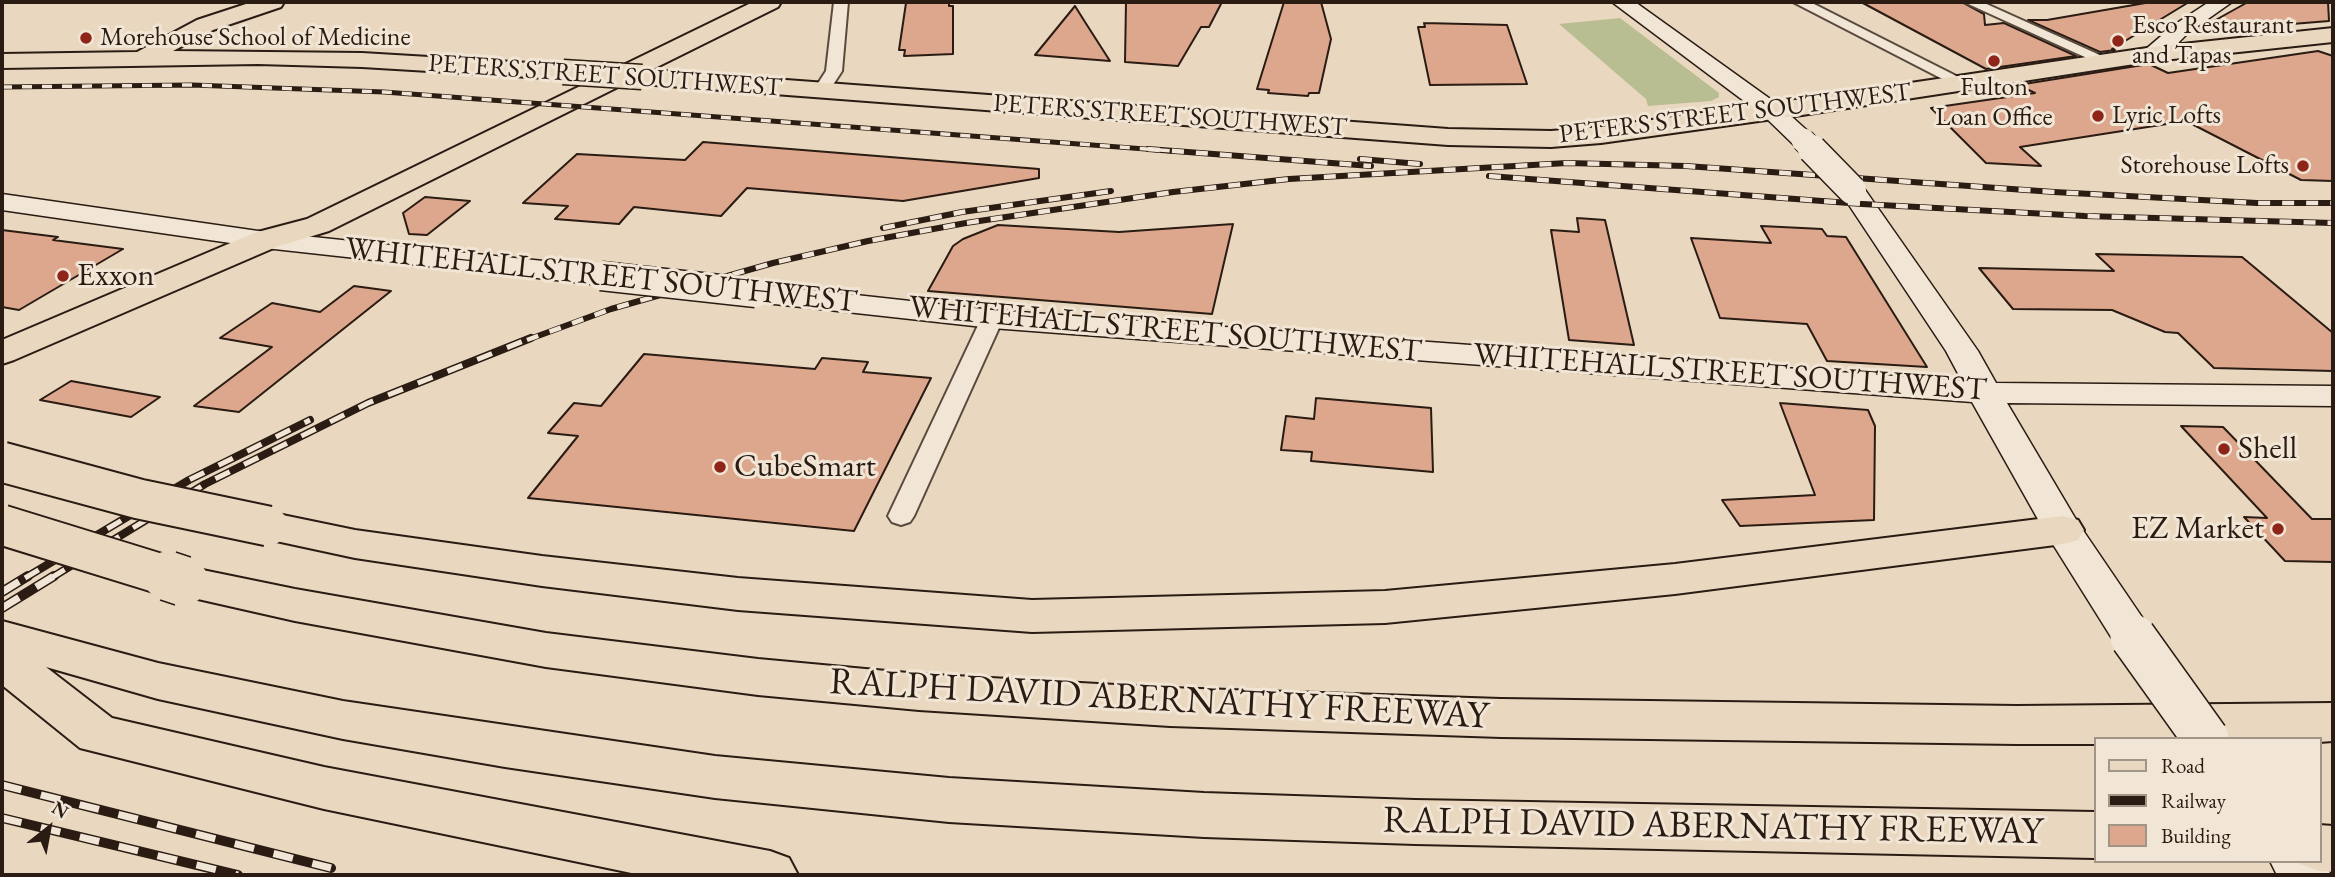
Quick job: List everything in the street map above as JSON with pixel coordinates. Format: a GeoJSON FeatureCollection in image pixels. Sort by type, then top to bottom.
{"type":"FeatureCollection","features":[{"type":"Feature","properties":{"kind":"main road"},"geometry":{"type":"LineString","coordinates":[[144,57],[205,24],[273,2]]}},
{"type":"Feature","properties":{"kind":"main road"},"geometry":{"type":"LineString","coordinates":[[265,240],[290,218],[736,2]]}},
{"type":"Feature","properties":{"kind":"main road"},"geometry":{"type":"LineString","coordinates":[[2,354],[265,240],[318,225],[770,2]]}},
{"type":"Feature","properties":{"kind":"main road"},"geometry":{"type":"LineString","coordinates":[[1622,2],[1772,111],[1852,190],[1946,325],[2063,530],[2133,638],[2205,737]]}},
{"type":"Feature","properties":{"kind":"main road"},"geometry":{"type":"LineString","coordinates":[[2154,54],[2181,29],[2222,2]]}},
{"type":"Feature","properties":{"kind":"main road","name":"PETERS STREET SOUTHWEST"},"geometry":{"type":"LineString","coordinates":[[2,61],[144,57],[354,60],[642,77],[1496,139],[1601,135],[1964,85],[2154,54],[2333,35]]}},
{"type":"Feature","properties":{"kind":"main road","name":"WHITEHALL STREET SOUTHWEST"},"geometry":{"type":"LineString","coordinates":[[2,202],[265,240],[992,319],[1985,393],[2333,396]]}},
{"type":"Feature","properties":{"kind":"main road"},"geometry":{"type":"LineString","coordinates":[[2,462],[139,499],[382,548],[685,588],[1032,616],[1385,607],[1675,579],[2063,530]]}},
{"type":"Feature","properties":{"kind":"main road","name":"RALPH DAVID ABERNATHY FREEWAY"},"geometry":{"type":"LineString","coordinates":[[2,526],[183,581],[546,650],[758,677],[919,692],[1170,708],[1501,718],[2017,725],[2333,722]]}},
{"type":"Feature","properties":{"kind":"main road"},"geometry":{"type":"LineString","coordinates":[[24,658],[98,734],[324,788],[770,875]]}},
{"type":"Feature","properties":{"kind":"main road","name":"RALPH DAVID ABERNATHY FREEWAY"},"geometry":{"type":"LineString","coordinates":[[24,658],[158,681],[343,720],[505,747],[715,777],[949,800],[1204,815],[1389,821],[2094,835]]}},
{"type":"Feature","properties":{"kind":"street"},"geometry":{"type":"LineString","coordinates":[[821,91],[834,71],[841,2]]}},
{"type":"Feature","properties":{"kind":"street"},"geometry":{"type":"LineString","coordinates":[[1800,2],[1964,85]]}},
{"type":"Feature","properties":{"kind":"street"},"geometry":{"type":"LineString","coordinates":[[1970,2],[2105,61]]}},
{"type":"Feature","properties":{"kind":"street"},"geometry":{"type":"LineString","coordinates":[[901,516],[992,319]]}},
{"type":"Feature","properties":{"kind":"green space"},"geometry":{"type":"Polygon","coordinates":[[[1620,18],[1719,93],[1719,97],[1711,101],[1648,106],[1646,99],[1559,24],[1620,18]]]}},
{"type":"Feature","properties":{"kind":"building"},"geometry":{"type":"Polygon","coordinates":[[[949,2],[949,6],[953,6],[953,54],[904,56],[905,50],[899,50],[906,3],[949,2]]]}},
{"type":"Feature","properties":{"kind":"building"},"geometry":{"type":"Polygon","coordinates":[[[1126,2],[1222,2],[1209,27],[1201,27],[1178,66],[1125,62],[1126,2]]]}},
{"type":"Feature","properties":{"kind":"building"},"geometry":{"type":"Polygon","coordinates":[[[1284,2],[1321,2],[1331,39],[1319,93],[1309,93],[1308,96],[1268,93],[1269,90],[1257,89],[1284,2]]]}},
{"type":"Feature","properties":{"kind":"building"},"geometry":{"type":"Polygon","coordinates":[[[1861,2],[1962,2],[1984,14],[1985,25],[2004,23],[2076,56],[1986,69],[1861,2]]]}},
{"type":"Feature","properties":{"kind":"building"},"geometry":{"type":"Polygon","coordinates":[[[2151,2],[2189,2],[2112,49],[2115,50],[2100,52],[2028,20],[2047,20],[2151,2]]]}},
{"type":"Feature","properties":{"kind":"building"},"geometry":{"type":"Polygon","coordinates":[[[2248,2],[2328,2],[2329,21],[2194,32],[2248,2]]]}},
{"type":"Feature","properties":{"kind":"building"},"geometry":{"type":"Polygon","coordinates":[[[1075,6],[1085,22],[1110,61],[1035,55],[1075,6]]]}},
{"type":"Feature","properties":{"kind":"building"},"geometry":{"type":"Polygon","coordinates":[[[1424,23],[1507,25],[1527,84],[1430,85],[1418,27],[1425,27],[1424,23]]]}},
{"type":"Feature","properties":{"kind":"building"},"geometry":{"type":"Polygon","coordinates":[[[2318,51],[2333,56],[2333,181],[2301,180],[2186,121],[2020,147],[2041,166],[1986,163],[1931,108],[2035,93],[2018,85],[2149,64],[2168,73],[2318,51]]]}},
{"type":"Feature","properties":{"kind":"building"},"geometry":{"type":"Polygon","coordinates":[[[703,142],[1039,169],[1039,178],[903,201],[747,188],[721,216],[634,207],[619,224],[555,219],[568,206],[523,203],[577,154],[685,160],[703,142]]]}},
{"type":"Feature","properties":{"kind":"building"},"geometry":{"type":"Polygon","coordinates":[[[425,197],[470,201],[427,235],[409,234],[403,213],[425,197]]]}},
{"type":"Feature","properties":{"kind":"building"},"geometry":{"type":"Polygon","coordinates":[[[1577,218],[1605,220],[1634,345],[1569,340],[1551,230],[1579,232],[1577,218]]]}},
{"type":"Feature","properties":{"kind":"building"},"geometry":{"type":"Polygon","coordinates":[[[1233,224],[1212,314],[928,291],[953,246],[963,239],[998,225],[1119,232],[1233,224]]]}},
{"type":"Feature","properties":{"kind":"building"},"geometry":{"type":"Polygon","coordinates":[[[1761,226],[1822,229],[1827,236],[1846,237],[1927,367],[1827,361],[1807,324],[1720,318],[1691,238],[1771,243],[1761,226]]]}},
{"type":"Feature","properties":{"kind":"building"},"geometry":{"type":"Polygon","coordinates":[[[2,230],[123,249],[19,310],[2,307],[2,230]]]}},
{"type":"Feature","properties":{"kind":"building"},"geometry":{"type":"Polygon","coordinates":[[[2096,254],[2242,257],[2333,333],[2333,371],[2214,368],[2178,333],[2165,332],[2112,310],[2013,309],[1979,268],[2114,271],[2096,254]]]}},
{"type":"Feature","properties":{"kind":"building"},"geometry":{"type":"Polygon","coordinates":[[[354,286],[391,291],[239,412],[194,406],[272,347],[220,338],[272,303],[320,312],[354,286]]]}},
{"type":"Feature","properties":{"kind":"building","name":"CubeSmart"},"geometry":{"type":"Polygon","coordinates":[[[644,354],[815,369],[822,358],[868,362],[863,372],[931,378],[854,531],[528,498],[578,436],[548,433],[574,403],[601,406],[644,354]]]}},
{"type":"Feature","properties":{"kind":"building"},"geometry":{"type":"Polygon","coordinates":[[[71,381],[160,397],[131,417],[40,400],[71,381]]]}},
{"type":"Feature","properties":{"kind":"building"},"geometry":{"type":"Polygon","coordinates":[[[1316,398],[1431,408],[1433,472],[1311,461],[1312,452],[1281,450],[1286,416],[1314,419],[1316,398]]]}},
{"type":"Feature","properties":{"kind":"building"},"geometry":{"type":"Polygon","coordinates":[[[1780,403],[1868,410],[1875,426],[1874,520],[1740,526],[1722,500],[1815,495],[1780,403]]]}},
{"type":"Feature","properties":{"kind":"building"},"geometry":{"type":"Polygon","coordinates":[[[2181,426],[2223,427],[2312,519],[2333,519],[2333,562],[2285,561],[2244,517],[2267,518],[2181,426]]]}},
{"type":"Feature","properties":{"kind":"railway"},"geometry":{"type":"LineString","coordinates":[[2,87],[192,85],[384,92],[1172,151]]}},
{"type":"Feature","properties":{"kind":"railway"},"geometry":{"type":"LineString","coordinates":[[1148,149],[1371,166]]}},
{"type":"Feature","properties":{"kind":"railway"},"geometry":{"type":"LineString","coordinates":[[1360,159],[1420,164]]}},
{"type":"Feature","properties":{"kind":"railway"},"geometry":{"type":"LineString","coordinates":[[527,340],[611,309],[773,263],[868,241],[966,223],[1173,192],[1289,179],[1567,163],[1686,166],[2054,192],[2257,203],[2333,203]]}},
{"type":"Feature","properties":{"kind":"railway"},"geometry":{"type":"LineString","coordinates":[[1489,176],[1862,204],[2085,216],[2333,223]]}},
{"type":"Feature","properties":{"kind":"railway"},"geometry":{"type":"LineString","coordinates":[[883,228],[962,212],[1111,191]]}},
{"type":"Feature","properties":{"kind":"railway"},"geometry":{"type":"LineString","coordinates":[[51,578],[205,484],[368,403],[531,338]]}},
{"type":"Feature","properties":{"kind":"railway"},"geometry":{"type":"LineString","coordinates":[[25,578],[189,480],[310,420]]}},
{"type":"Feature","properties":{"kind":"railway"},"geometry":{"type":"LineString","coordinates":[[2,592],[28,576]]}},
{"type":"Feature","properties":{"kind":"railway"},"geometry":{"type":"LineString","coordinates":[[2,608],[54,576]]}},
{"type":"Feature","properties":{"kind":"railway"},"geometry":{"type":"LineString","coordinates":[[2,785],[331,868]]}},
{"type":"Feature","properties":{"kind":"railway"},"geometry":{"type":"LineString","coordinates":[[2,818],[238,875]]}},
{"type":"Feature","properties":{"kind":"place","name":"Morehouse School of Medicine"},"geometry":{"type":"Point","coordinates":[86,38]}},
{"type":"Feature","properties":{"kind":"place","name":"Esco Restaurant and Tapas"},"geometry":{"type":"Point","coordinates":[2118,41]}},
{"type":"Feature","properties":{"kind":"place","name":"Fulton Loan Office"},"geometry":{"type":"Point","coordinates":[1994,61]}},
{"type":"Feature","properties":{"kind":"place","name":"Lyric Lofts"},"geometry":{"type":"Point","coordinates":[2098,116]}},
{"type":"Feature","properties":{"kind":"place","name":"Storehouse Lofts"},"geometry":{"type":"Point","coordinates":[2303,166]}},
{"type":"Feature","properties":{"kind":"place","name":"Exxon"},"geometry":{"type":"Point","coordinates":[63,276]}},
{"type":"Feature","properties":{"kind":"place","name":"Shell"},"geometry":{"type":"Point","coordinates":[2224,449]}},
{"type":"Feature","properties":{"kind":"place","name":"CubeSmart"},"geometry":{"type":"Point","coordinates":[720,467]}},
{"type":"Feature","properties":{"kind":"place","name":"EZ Market"},"geometry":{"type":"Point","coordinates":[2278,529]}}]}
